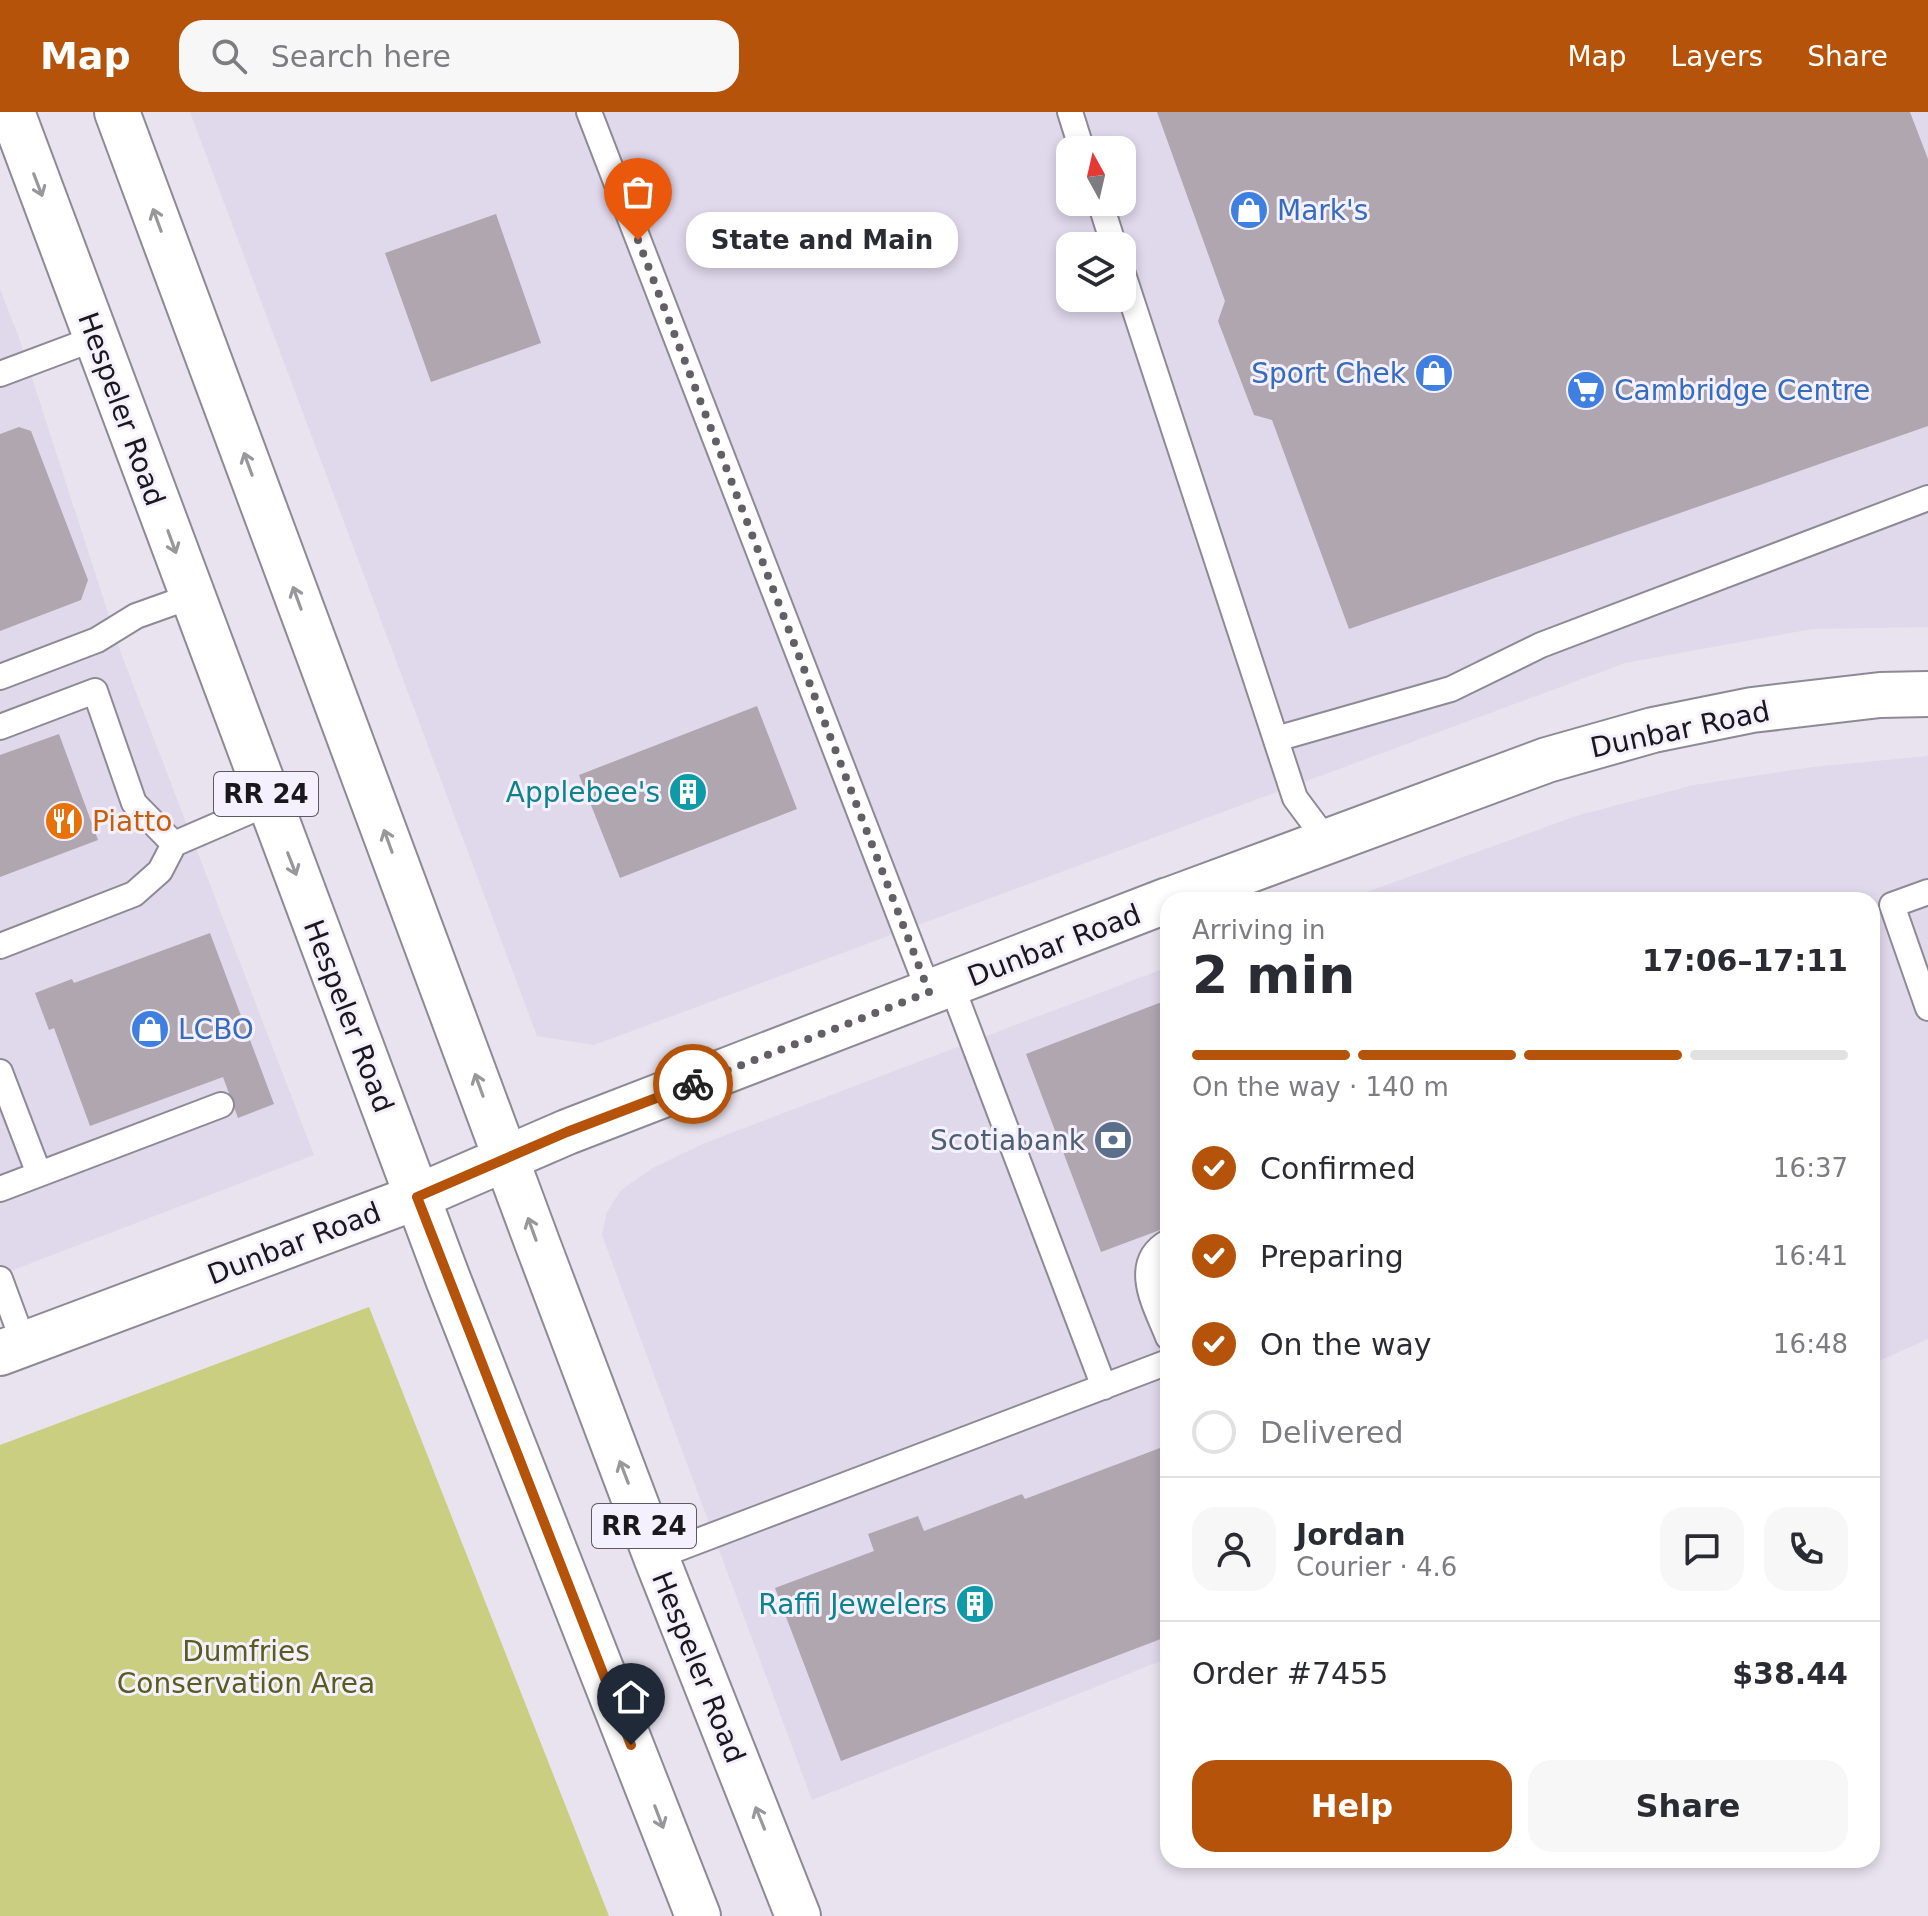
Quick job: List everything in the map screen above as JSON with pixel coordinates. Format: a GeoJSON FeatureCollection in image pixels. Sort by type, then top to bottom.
{"type":"FeatureCollection","features":[{"type":"Feature","properties":{"kind":"main road","name":"Hespeler Road"},"geometry":{"type":"LineString","coordinates":[[12,112],[417,1197],[698,1916]]}},
{"type":"Feature","properties":{"kind":"main road","name":"Hespeler Road"},"geometry":{"type":"LineString","coordinates":[[117,112],[505,1158],[656,1557],[798,1916]]}},
{"type":"Feature","properties":{"kind":"main road","name":"Dunbar Road"},"geometry":{"type":"LineString","coordinates":[[1200,892],[1327,841],[1547,760],[1653,730],[1752,710],[1880,695],[1928,694]]}},
{"type":"Feature","properties":{"kind":"main road","name":"Dunbar Road"},"geometry":{"type":"LineString","coordinates":[[12,1348],[417,1197],[505,1158],[940,988],[1160,907]]}},
{"type":"Feature","properties":{"kind":"lane"},"geometry":{"type":"LineString","coordinates":[[589,112],[940,988],[1104,1387]]}},
{"type":"Feature","properties":{"kind":"lane"},"geometry":{"type":"LineString","coordinates":[[1070,112],[1078,136]]}},
{"type":"Feature","properties":{"kind":"lane"},"geometry":{"type":"LineString","coordinates":[[1135,312],[1295,798],[1327,841]]}},
{"type":"Feature","properties":{"kind":"lane"},"geometry":{"type":"LineString","coordinates":[[0,374],[96,338]]}},
{"type":"Feature","properties":{"kind":"lane"},"geometry":{"type":"LineString","coordinates":[[1276,739],[1451,689],[1541,645],[1928,498]]}},
{"type":"Feature","properties":{"kind":"lane"},"geometry":{"type":"LineString","coordinates":[[0,677],[97,640],[136,616],[192,596]]}},
{"type":"Feature","properties":{"kind":"lane"},"geometry":{"type":"LineString","coordinates":[[0,727],[95,691],[134,803],[174,844]]}},
{"type":"Feature","properties":{"kind":"lane"},"geometry":{"type":"LineString","coordinates":[[0,946],[134,894],[160,871],[174,844],[269,803]]}},
{"type":"Feature","properties":{"kind":"lane"},"geometry":{"type":"LineString","coordinates":[[1928,892],[1892,905],[1928,1008]]}},
{"type":"Feature","properties":{"kind":"lane"},"geometry":{"type":"LineString","coordinates":[[0,1072],[39,1174]]}},
{"type":"Feature","properties":{"kind":"lane"},"geometry":{"type":"LineString","coordinates":[[0,1189],[221,1105]]}},
{"type":"Feature","properties":{"kind":"lane"},"geometry":{"type":"LineString","coordinates":[[1160,1247],[1149,1261],[1147,1281],[1160,1316]]}},
{"type":"Feature","properties":{"kind":"lane"},"geometry":{"type":"LineString","coordinates":[[0,1279],[12,1348]]}},
{"type":"Feature","properties":{"kind":"lane"},"geometry":{"type":"LineString","coordinates":[[656,1557],[1160,1365]]}},
{"type":"Feature","properties":{"kind":"shaded area"},"geometry":{"type":"Polygon","coordinates":[[[190,112],[1928,112],[1928,627],[1812,629],[1625,663],[594,1045],[537,1036],[190,112]]]}},
{"type":"Feature","properties":{"kind":"shaded area"},"geometry":{"type":"Polygon","coordinates":[[[0,289],[19,338],[122,656],[314,1155],[0,1275],[0,289]]]}},
{"type":"Feature","properties":{"kind":"shaded area"},"geometry":{"type":"Polygon","coordinates":[[[1928,756],[1928,1339],[1880,1360],[1880,892],[1367,892],[1579,815],[1694,785],[1813,767],[1928,756]]]}},
{"type":"Feature","properties":{"kind":"shaded area"},"geometry":{"type":"Polygon","coordinates":[[[1160,970],[1160,1661],[812,1800],[602,1235],[607,1212],[621,1190],[653,1168],[705,1143],[1160,970]]]}},
{"type":"Feature","properties":{"kind":"green space","name":"Dumfries Conservation Area"},"geometry":{"type":"Polygon","coordinates":[[[369,1307],[609,1916],[0,1916],[0,1445],[369,1307]]]}},
{"type":"Feature","properties":{"kind":"building","name":"Cambridge Centre"},"geometry":{"type":"Polygon","coordinates":[[[1157,112],[1910,112],[1928,159],[1928,426],[1349,629],[1272,420],[1254,415],[1218,321],[1225,301],[1157,112]]]}},
{"type":"Feature","properties":{"kind":"building"},"geometry":{"type":"Polygon","coordinates":[[[496,214],[541,343],[431,382],[385,253],[496,214]]]}},
{"type":"Feature","properties":{"kind":"building"},"geometry":{"type":"Polygon","coordinates":[[[19,427],[31,431],[88,580],[81,600],[0,631],[0,434],[19,427]]]}},
{"type":"Feature","properties":{"kind":"building","name":"Applebee's"},"geometry":{"type":"Polygon","coordinates":[[[757,706],[797,809],[620,878],[579,775],[757,706]]]}},
{"type":"Feature","properties":{"kind":"building"},"geometry":{"type":"Polygon","coordinates":[[[59,734],[98,840],[0,877],[0,755],[59,734]]]}},
{"type":"Feature","properties":{"kind":"building","name":"LCBO"},"geometry":{"type":"Polygon","coordinates":[[[210,933],[274,1104],[238,1118],[223,1077],[90,1126],[54,1028],[49,1030],[35,993],[72,979],[74,983],[210,933]]]}},
{"type":"Feature","properties":{"kind":"building","name":"Scotiabank"},"geometry":{"type":"Polygon","coordinates":[[[1160,1003],[1160,1230],[1101,1252],[1026,1054],[1160,1003]]]}},
{"type":"Feature","properties":{"kind":"building","name":"Raffi Jewelers"},"geometry":{"type":"Polygon","coordinates":[[[1160,1448],[1160,1639],[841,1761],[775,1588],[874,1551],[868,1534],[918,1516],[924,1531],[1022,1494],[1025,1499],[1160,1448]]]}},
{"type":"Feature","properties":{"kind":"way so far"},"geometry":{"type":"LineString","coordinates":[[638,240],[929,992],[693,1084]]}},
{"type":"Feature","properties":{"kind":"place","name":"Mark's"},"geometry":{"type":"Point","coordinates":[1249,210]}},
{"type":"Feature","properties":{"kind":"place","name":"State and Main"},"geometry":{"type":"Point","coordinates":[638,240]}},
{"type":"Feature","properties":{"kind":"place","name":"Sport Chek"},"geometry":{"type":"Point","coordinates":[1434,373]}},
{"type":"Feature","properties":{"kind":"place","name":"Cambridge Centre"},"geometry":{"type":"Point","coordinates":[1586,390]}},
{"type":"Feature","properties":{"kind":"place","name":"Applebee's"},"geometry":{"type":"Point","coordinates":[688,792]}},
{"type":"Feature","properties":{"kind":"place","name":"Piatto"},"geometry":{"type":"Point","coordinates":[64,821]}},
{"type":"Feature","properties":{"kind":"place","name":"LCBO"},"geometry":{"type":"Point","coordinates":[150,1029]}},
{"type":"Feature","properties":{"kind":"place","name":"Scotiabank"},"geometry":{"type":"Point","coordinates":[1113,1140]}},
{"type":"Feature","properties":{"kind":"place","name":"Raffi Jewelers"},"geometry":{"type":"Point","coordinates":[975,1604]}},
{"type":"Feature","properties":{"kind":"route"},"geometry":{"type":"LineString","coordinates":[[631,1745],[417,1197],[567,1132],[693,1084]]}}]}
